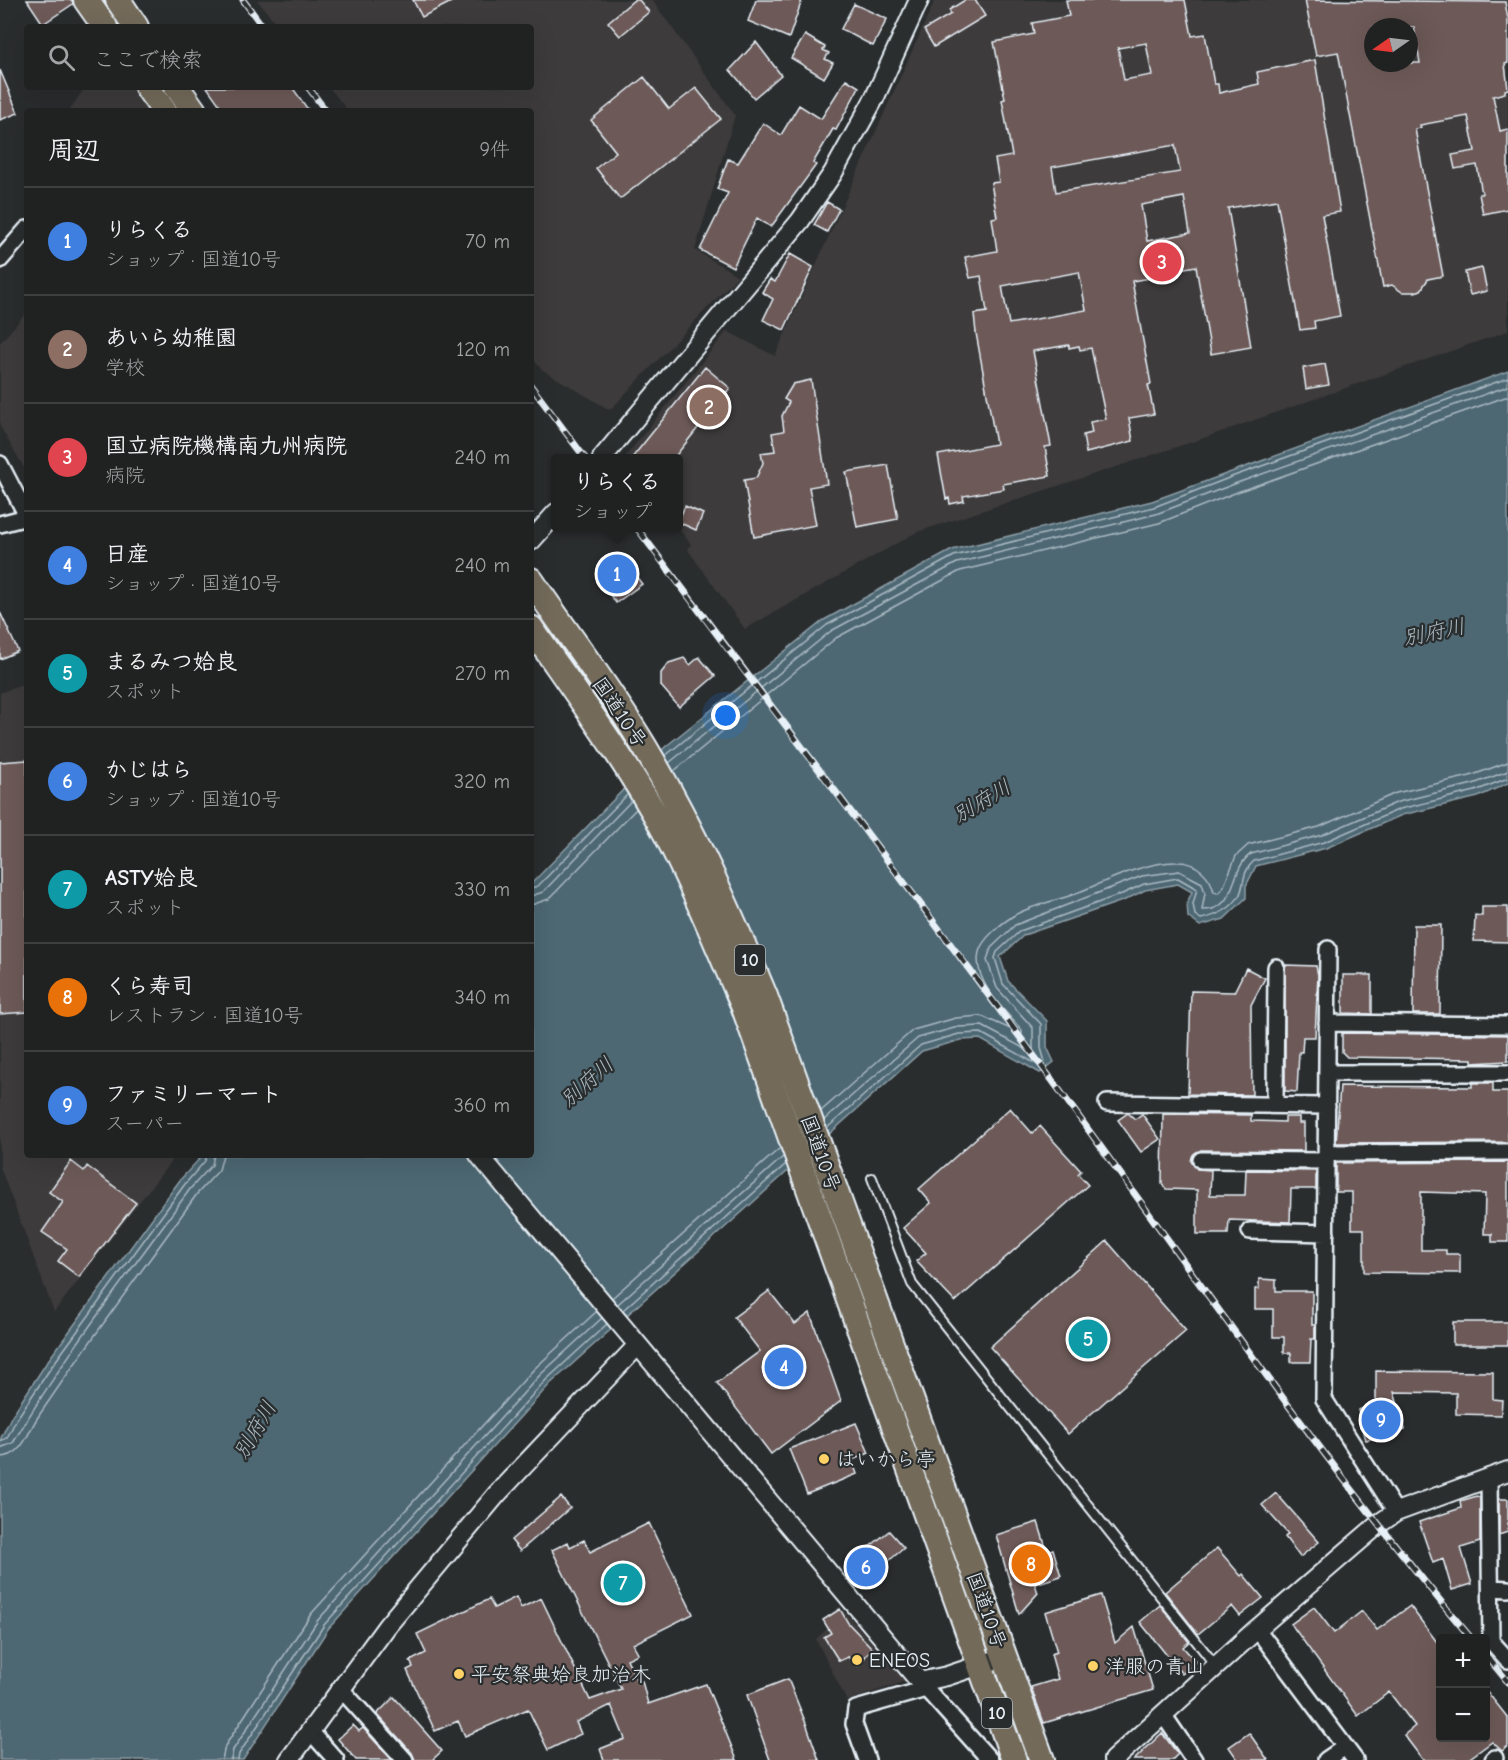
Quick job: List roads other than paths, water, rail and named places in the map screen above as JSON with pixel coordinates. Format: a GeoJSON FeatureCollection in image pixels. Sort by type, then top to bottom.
{"type":"FeatureCollection","features":[{"type":"Feature","properties":{"kind":"highway"},"geometry":{"type":"LineString","coordinates":[[86,0],[103,24]]}},
{"type":"Feature","properties":{"kind":"highway"},"geometry":{"type":"LineString","coordinates":[[118,0],[134,24]]}},
{"type":"Feature","properties":{"kind":"highway"},"geometry":{"type":"LineString","coordinates":[[149,90],[162,108]]}},
{"type":"Feature","properties":{"kind":"highway"},"geometry":{"type":"LineString","coordinates":[[179,90],[192,108]]}},
{"type":"Feature","properties":{"kind":"highway","name":"国道10号"},"geometry":{"type":"LineString","coordinates":[[534,584],[642,744],[685,819],[721,890],[765,996],[823,1191],[979,1666],[1014,1760]]}},
{"type":"Feature","properties":{"kind":"highway","name":"国道10号"},"geometry":{"type":"LineString","coordinates":[[534,632],[620,758],[666,834],[699,901],[823,1191],[1005,1657],[1042,1760]]}},
{"type":"Feature","properties":{"kind":"street"},"geometry":{"type":"LineString","coordinates":[[606,454],[800,221],[833,173],[874,99],[919,0]]}},
{"type":"Feature","properties":{"kind":"street"},"geometry":{"type":"LineString","coordinates":[[0,260],[24,232]]}},
{"type":"Feature","properties":{"kind":"street"},"geometry":{"type":"LineString","coordinates":[[0,464],[24,511]]}},
{"type":"Feature","properties":{"kind":"street"},"geometry":{"type":"LineString","coordinates":[[0,524],[24,518]]}},
{"type":"Feature","properties":{"kind":"street"},"geometry":{"type":"LineString","coordinates":[[534,538],[551,518]]}},
{"type":"Feature","properties":{"kind":"street"},"geometry":{"type":"LineString","coordinates":[[1328,949],[1324,1399],[1396,1512]]}},
{"type":"Feature","properties":{"kind":"street"},"geometry":{"type":"LineString","coordinates":[[1275,1106],[1276,967]]}},
{"type":"Feature","properties":{"kind":"street"},"geometry":{"type":"LineString","coordinates":[[1327,1023],[1508,1025]]}},
{"type":"Feature","properties":{"kind":"street"},"geometry":{"type":"LineString","coordinates":[[1327,1073],[1508,1073]]}},
{"type":"Feature","properties":{"kind":"street"},"geometry":{"type":"LineString","coordinates":[[1107,1103],[1327,1106]]}},
{"type":"Feature","properties":{"kind":"street"},"geometry":{"type":"LineString","coordinates":[[1201,1160],[1508,1152]]}},
{"type":"Feature","properties":{"kind":"street"},"geometry":{"type":"LineString","coordinates":[[482,1158],[923,1685],[990,1760]]}},
{"type":"Feature","properties":{"kind":"street"},"geometry":{"type":"LineString","coordinates":[[1250,1231],[1326,1233]]}},
{"type":"Feature","properties":{"kind":"street"},"geometry":{"type":"LineString","coordinates":[[289,1760],[387,1626],[497,1494],[638,1345]]}},
{"type":"Feature","properties":{"kind":"street"},"geometry":{"type":"LineString","coordinates":[[1113,1760],[1257,1629],[1396,1512],[1508,1471]]}},
{"type":"Feature","properties":{"kind":"street"},"geometry":{"type":"LineString","coordinates":[[1490,1478],[1491,1641],[1508,1660]]}},
{"type":"Feature","properties":{"kind":"street"},"geometry":{"type":"LineString","coordinates":[[1492,1588],[1508,1589]]}},
{"type":"Feature","properties":{"kind":"street"},"geometry":{"type":"LineString","coordinates":[[1257,1629],[1355,1760]]}},
{"type":"Feature","properties":{"kind":"street"},"geometry":{"type":"LineString","coordinates":[[867,1760],[854,1724],[856,1709],[1005,1657]]}},
{"type":"Feature","properties":{"kind":"street"},"geometry":{"type":"LineString","coordinates":[[340,1689],[405,1760]]}},
{"type":"Feature","properties":{"kind":"street"},"geometry":{"type":"LineString","coordinates":[[1164,1716],[1194,1760]]}},
{"type":"Feature","properties":{"kind":"street"},"geometry":{"type":"LineString","coordinates":[[310,1731],[336,1760]]}},
{"type":"Feature","properties":{"kind":"street"},"geometry":{"type":"LineString","coordinates":[[1326,1760],[1345,1747]]}},
{"type":"Feature","properties":{"kind":"lane"},"geometry":{"type":"LineString","coordinates":[[872,1178],[912,1284],[1217,1667]]}},
{"type":"Feature","properties":{"kind":"water","name":"別府川"},"geometry":{"type":"Polygon","coordinates":[[[1508,371],[1508,783],[1478,797],[1402,815],[1326,848],[1256,866],[1246,886],[1246,898],[1224,919],[1200,926],[1188,917],[1187,903],[1192,892],[1178,884],[1145,890],[1125,900],[1024,935],[1000,957],[1008,981],[1047,1021],[1047,1047],[1054,1062],[1040,1073],[980,1039],[961,1040],[922,1051],[550,1384],[328,1629],[243,1760],[0,1760],[0,1440],[11,1417],[47,1362],[180,1180],[200,1158],[534,1158],[534,881],[665,747],[824,620],[952,550],[1152,501],[1508,371]]]}},
{"type":"Feature","properties":{"kind":"railway"},"geometry":{"type":"LineString","coordinates":[[243,0],[261,24]]}},
{"type":"Feature","properties":{"kind":"railway"},"geometry":{"type":"LineString","coordinates":[[310,90],[324,108]]}},
{"type":"Feature","properties":{"kind":"railway"},"geometry":{"type":"LineString","coordinates":[[534,390],[582,454]]}},
{"type":"Feature","properties":{"kind":"railway"},"geometry":{"type":"LineString","coordinates":[[640,532],[1052,1080],[1309,1433],[1468,1634]]}},
{"type":"Feature","properties":{"kind":"railway"},"geometry":{"type":"LineString","coordinates":[[1490,1660],[1508,1682]]}},
{"type":"Feature","properties":{"kind":"place","name":"国立病院機構南九州病院"},"geometry":{"type":"Point","coordinates":[1162,262]}},
{"type":"Feature","properties":{"kind":"place","name":"あいら幼稚園"},"geometry":{"type":"Point","coordinates":[709,407]}},
{"type":"Feature","properties":{"kind":"place","name":"りらくる"},"geometry":{"type":"Point","coordinates":[617,574]}},
{"type":"Feature","properties":{"kind":"place","name":"まるみつ姶良"},"geometry":{"type":"Point","coordinates":[1088,1339]}},
{"type":"Feature","properties":{"kind":"place","name":"日産"},"geometry":{"type":"Point","coordinates":[784,1367]}},
{"type":"Feature","properties":{"kind":"place","name":"ファミリーマート"},"geometry":{"type":"Point","coordinates":[1381,1420]}},
{"type":"Feature","properties":{"kind":"place","name":"はいから亭"},"geometry":{"type":"Point","coordinates":[824,1459]}},
{"type":"Feature","properties":{"kind":"place","name":"くら寿司"},"geometry":{"type":"Point","coordinates":[1031,1564]}},
{"type":"Feature","properties":{"kind":"place","name":"かじはら"},"geometry":{"type":"Point","coordinates":[866,1567]}},
{"type":"Feature","properties":{"kind":"place","name":"ASTY姶良"},"geometry":{"type":"Point","coordinates":[623,1583]}},
{"type":"Feature","properties":{"kind":"place","name":"ENEOS"},"geometry":{"type":"Point","coordinates":[857,1660]}},
{"type":"Feature","properties":{"kind":"place","name":"洋服の青山"},"geometry":{"type":"Point","coordinates":[1093,1666]}},
{"type":"Feature","properties":{"kind":"place","name":"平安祭典姶良加治木"},"geometry":{"type":"Point","coordinates":[459,1674]}}]}
